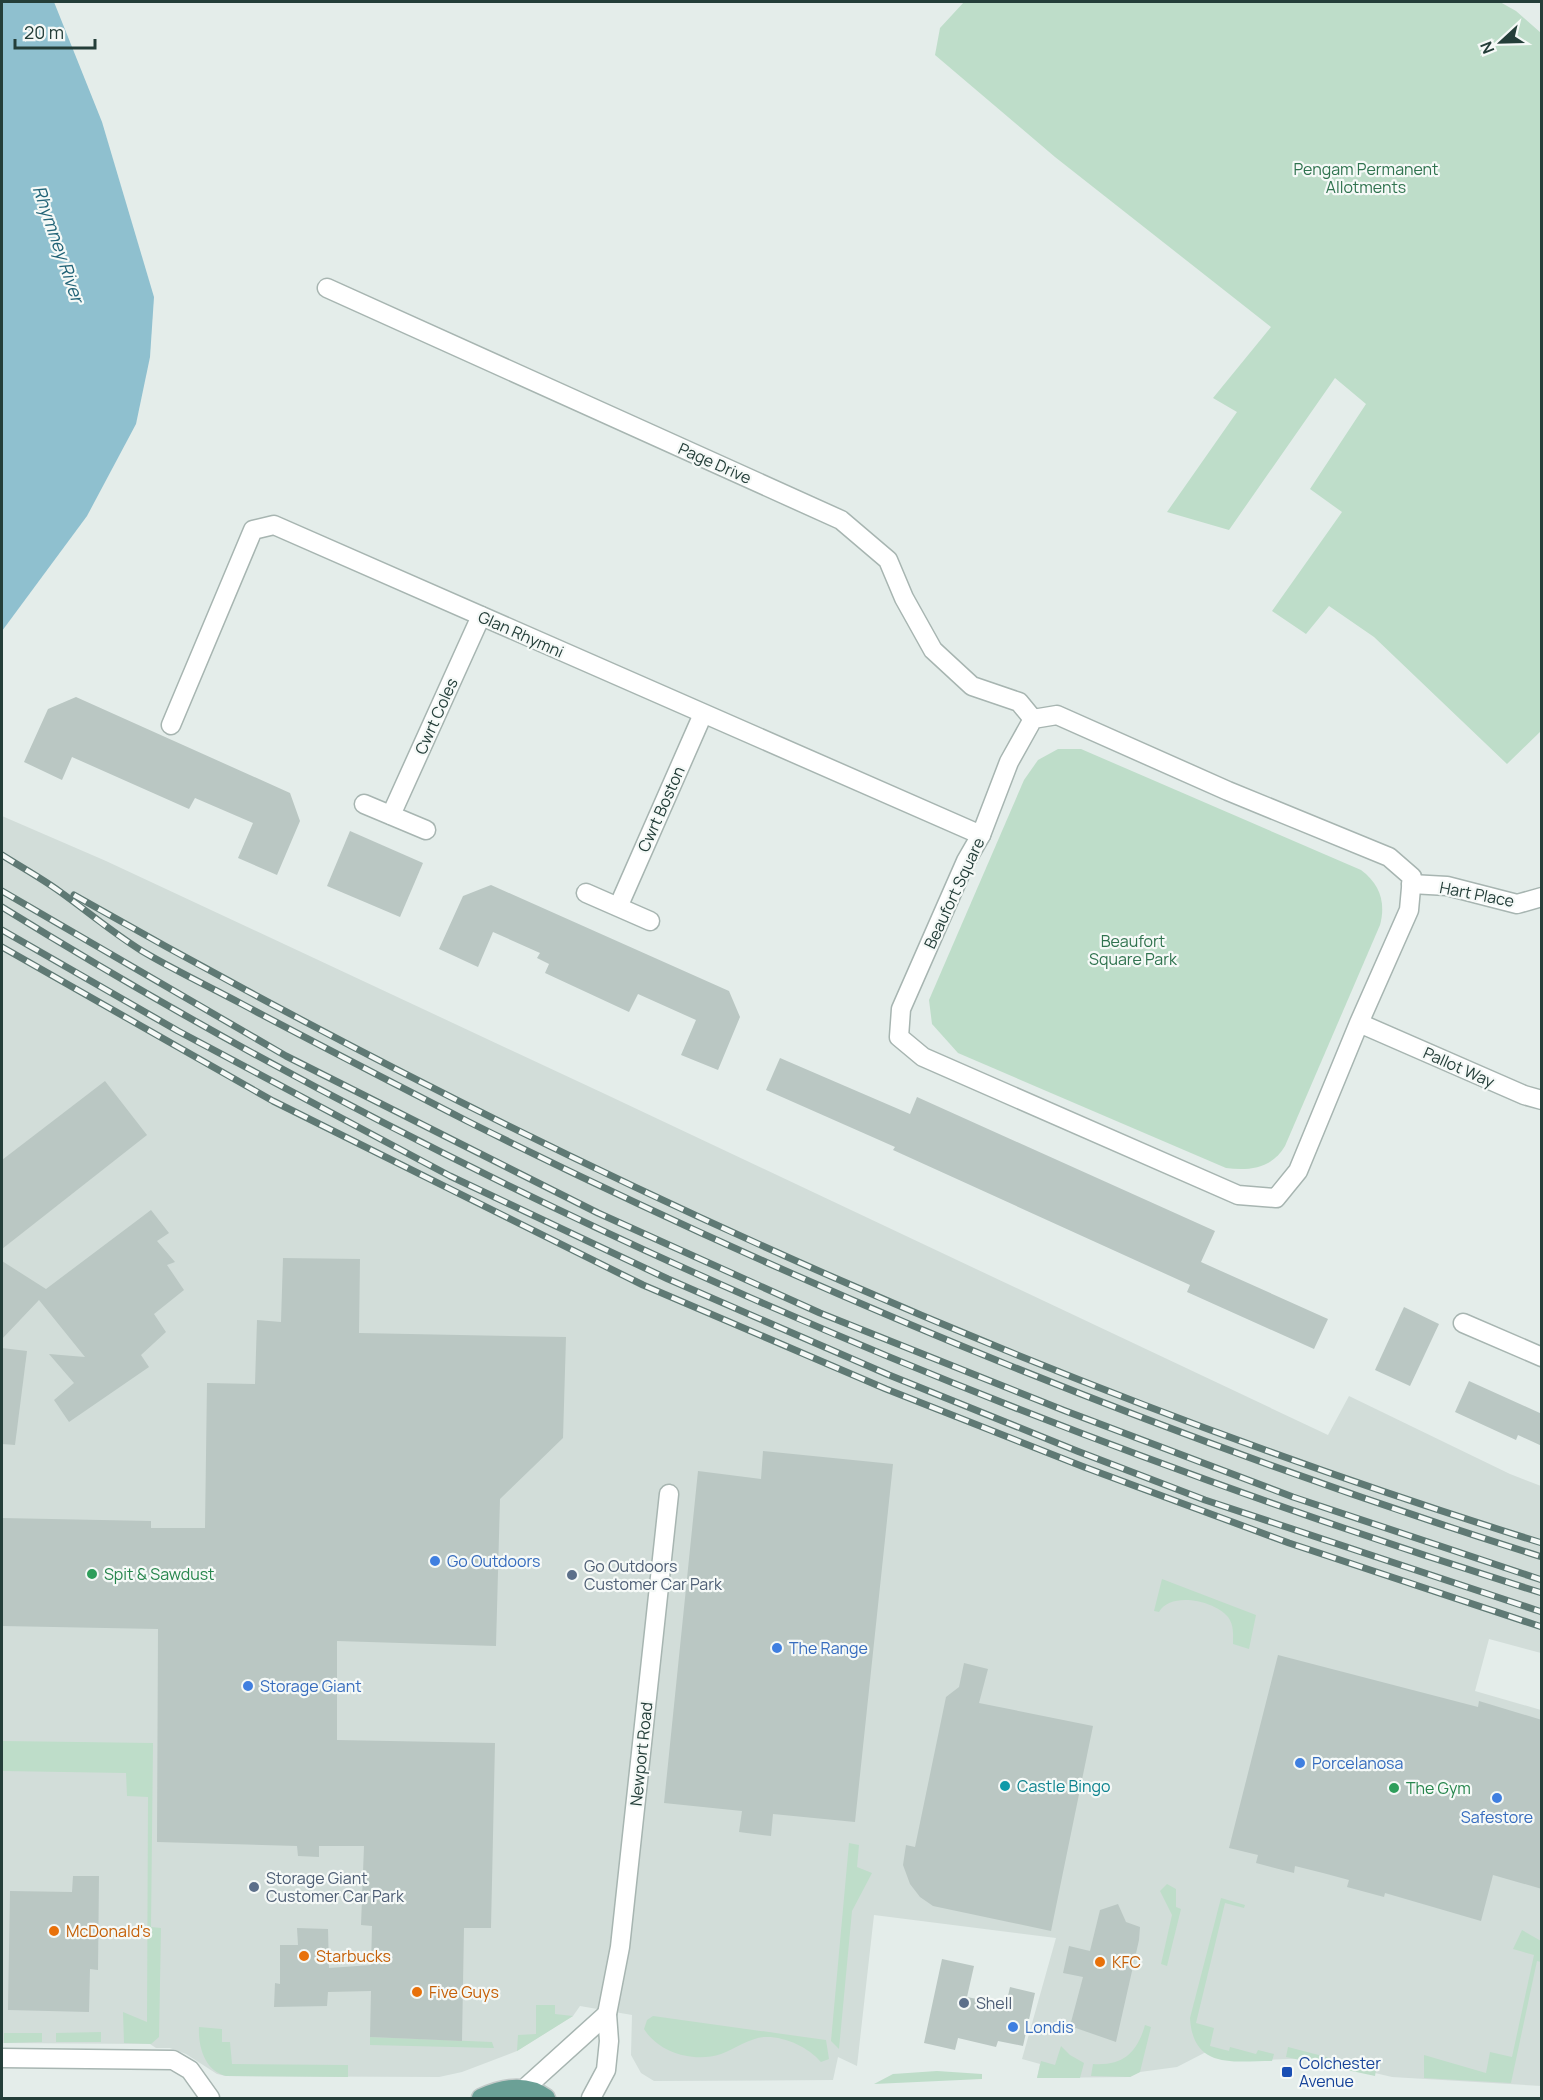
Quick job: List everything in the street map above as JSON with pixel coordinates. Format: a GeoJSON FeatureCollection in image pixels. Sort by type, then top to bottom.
{"type":"FeatureCollection","features":[{"type":"Feature","properties":{"kind":"main road"},"geometry":{"type":"LineString","coordinates":[[481,2098],[497,2091],[524,2089],[546,2098]]}},
{"type":"Feature","properties":{"kind":"street","name":"Page Drive"},"geometry":{"type":"LineString","coordinates":[[327,288],[841,520],[888,560],[904,597],[933,650],[972,686],[1019,702],[1033,719]]}},
{"type":"Feature","properties":{"kind":"street","name":"Glan Rhymni"},"geometry":{"type":"LineString","coordinates":[[171,725],[253,530],[274,525],[981,835]]}},
{"type":"Feature","properties":{"kind":"street","name":"Cwrt Coles"},"geometry":{"type":"LineString","coordinates":[[391,815],[481,616]]}},
{"type":"Feature","properties":{"kind":"street","name":"Cwrt Boston"},"geometry":{"type":"LineString","coordinates":[[619,905],[703,714]]}},
{"type":"Feature","properties":{"kind":"street"},"geometry":{"type":"LineString","coordinates":[[1033,719],[1057,715],[1228,791],[1389,857],[1412,877],[1411,884]]}},
{"type":"Feature","properties":{"kind":"street","name":"Beaufort Square"},"geometry":{"type":"LineString","coordinates":[[1033,719],[1009,762],[981,835],[966,861],[902,1009],[899,1036],[923,1058],[1238,1195],[1276,1198],[1298,1171],[1409,910],[1411,884]]}},
{"type":"Feature","properties":{"kind":"street"},"geometry":{"type":"LineString","coordinates":[[364,804],[426,830]]}},
{"type":"Feature","properties":{"kind":"street","name":"Hart Place"},"geometry":{"type":"LineString","coordinates":[[1411,884],[1447,886],[1517,904],[1542,897]]}},
{"type":"Feature","properties":{"kind":"street"},"geometry":{"type":"LineString","coordinates":[[586,893],[619,905],[650,921]]}},
{"type":"Feature","properties":{"kind":"street","name":"Pallot Way"},"geometry":{"type":"LineString","coordinates":[[1359,1023],[1524,1095],[1542,1100]]}},
{"type":"Feature","properties":{"kind":"street"},"geometry":{"type":"LineString","coordinates":[[1463,1323],[1542,1357]]}},
{"type":"Feature","properties":{"kind":"street","name":"Newport Road"},"geometry":{"type":"LineString","coordinates":[[591,2098],[606,2070],[609,2041],[607,2014],[620,1947],[669,1494]]}},
{"type":"Feature","properties":{"kind":"street"},"geometry":{"type":"LineString","coordinates":[[524,2089],[607,2014]]}},
{"type":"Feature","properties":{"kind":"street"},"geometry":{"type":"LineString","coordinates":[[2,2058],[173,2060],[190,2070],[210,2098]]}},
{"type":"Feature","properties":{"kind":"shaded area"},"geometry":{"type":"Polygon","coordinates":[[[2,816],[106,861],[1328,1435],[1349,1396],[1510,1474],[1541,1486],[1541,1653],[1489,1639],[1475,1691],[1541,1710],[1541,2086],[1392,2077],[1311,2058],[1243,2061],[1208,2051],[1177,2067],[1140,2072],[1130,2077],[1037,2078],[1040,2064],[1022,2059],[1056,1938],[874,1915],[857,2066],[838,2057],[833,2080],[654,2081],[641,2073],[631,2055],[632,2015],[580,2006],[573,2016],[517,2051],[462,2072],[439,2077],[226,2076],[217,2074],[186,2054],[170,2048],[156,2048],[150,2044],[2,2043],[2,816]]]}},
{"type":"Feature","properties":{"kind":"green space","name":"Pengam Permanent Allotments"},"geometry":{"type":"Polygon","coordinates":[[[964,2],[1500,2],[1516,11],[1541,33],[1542,730],[1507,764],[1374,637],[1329,606],[1306,634],[1272,611],[1342,512],[1310,489],[1366,404],[1335,378],[1229,530],[1167,512],[1237,412],[1213,398],[1271,327],[1055,157],[935,55],[940,28],[964,2]]]}},
{"type":"Feature","properties":{"kind":"green space","name":"Beaufort Square Park"},"geometry":{"type":"Polygon","coordinates":[[[1058,749],[1081,749],[1361,870],[1368,875],[1377,888],[1382,902],[1380,925],[1285,1146],[1274,1159],[1267,1163],[1244,1169],[1226,1168],[958,1053],[932,1024],[929,1000],[1024,780],[1038,760],[1058,749]]]}},
{"type":"Feature","properties":{"kind":"green space"},"geometry":{"type":"Polygon","coordinates":[[[1162,1579],[1256,1615],[1249,1649],[1233,1644],[1233,1630],[1228,1617],[1222,1611],[1204,1603],[1183,1600],[1165,1606],[1159,1612],[1154,1611],[1162,1579]]]}},
{"type":"Feature","properties":{"kind":"green space"},"geometry":{"type":"Polygon","coordinates":[[[2,1741],[153,1743],[151,1927],[161,1928],[159,2037],[151,2044],[124,2043],[123,2012],[147,2022],[148,1797],[127,1796],[126,1773],[2,1771],[2,1741]]]}},
{"type":"Feature","properties":{"kind":"green space"},"geometry":{"type":"Polygon","coordinates":[[[849,1843],[859,1845],[857,1867],[872,1873],[852,1911],[839,2049],[831,2041],[849,1843]]]}},
{"type":"Feature","properties":{"kind":"green space"},"geometry":{"type":"Polygon","coordinates":[[[1167,1884],[1176,1889],[1176,1907],[1181,1909],[1167,1966],[1161,1964],[1172,1915],[1160,1891],[1167,1884]]]}},
{"type":"Feature","properties":{"kind":"green space"},"geometry":{"type":"Polygon","coordinates":[[[1221,1898],[1245,1905],[1244,1908],[1225,1903],[1196,2023],[1214,2028],[1210,2046],[1229,2051],[1230,2047],[1256,2054],[1258,2050],[1274,2054],[1272,2061],[1244,2062],[1218,2059],[1199,2047],[1193,2035],[1190,2018],[1221,1898]]]}},
{"type":"Feature","properties":{"kind":"green space"},"geometry":{"type":"Polygon","coordinates":[[[1522,1930],[1541,1941],[1541,1962],[1537,1961],[1511,2083],[1424,2078],[1424,2055],[1486,2073],[1490,2052],[1512,2057],[1534,1955],[1513,1949],[1522,1930]]]}},
{"type":"Feature","properties":{"kind":"green space"},"geometry":{"type":"Polygon","coordinates":[[[536,2005],[555,2005],[555,2014],[573,2016],[517,2051],[518,2035],[536,2034],[536,2005]]]}},
{"type":"Feature","properties":{"kind":"green space"},"geometry":{"type":"Polygon","coordinates":[[[653,2016],[826,2040],[829,2059],[821,2062],[796,2044],[772,2037],[753,2039],[721,2054],[711,2056],[678,2054],[659,2044],[644,2029],[647,2020],[653,2016]]]}},
{"type":"Feature","properties":{"kind":"green space"},"geometry":{"type":"Polygon","coordinates":[[[1145,2025],[1151,2027],[1140,2072],[1130,2077],[1091,2076],[1093,2064],[1113,2063],[1127,2056],[1138,2043],[1145,2025]]]}},
{"type":"Feature","properties":{"kind":"green space"},"geometry":{"type":"Polygon","coordinates":[[[199,2027],[222,2029],[222,2042],[230,2042],[232,2064],[348,2065],[348,2077],[226,2076],[213,2069],[204,2057],[199,2027]]]}},
{"type":"Feature","properties":{"kind":"green space"},"geometry":{"type":"Polygon","coordinates":[[[101,2032],[101,2042],[56,2042],[56,2033],[101,2032]]]}},
{"type":"Feature","properties":{"kind":"green space"},"geometry":{"type":"Polygon","coordinates":[[[4,2033],[42,2033],[42,2042],[4,2043],[4,2033]]]}},
{"type":"Feature","properties":{"kind":"green space"},"geometry":{"type":"Polygon","coordinates":[[[370,2037],[492,2042],[494,2048],[370,2045],[370,2037]]]}},
{"type":"Feature","properties":{"kind":"green space"},"geometry":{"type":"Polygon","coordinates":[[[1061,2046],[1070,2055],[1084,2063],[1080,2078],[1037,2078],[1041,2061],[1055,2065],[1061,2046]]]}},
{"type":"Feature","properties":{"kind":"green space"},"geometry":{"type":"Polygon","coordinates":[[[1288,2047],[1376,2070],[1375,2076],[1286,2057],[1288,2047]]]}},
{"type":"Feature","properties":{"kind":"green space"},"geometry":{"type":"Polygon","coordinates":[[[937,2071],[982,2074],[982,2079],[874,2084],[893,2074],[937,2071]]]}},
{"type":"Feature","properties":{"kind":"water","name":"Rhymney River"},"geometry":{"type":"Polygon","coordinates":[[[2,2],[54,2],[102,122],[154,297],[150,357],[136,424],[87,516],[2,631],[2,2]]]}},
{"type":"Feature","properties":{"kind":"building"},"geometry":{"type":"Polygon","coordinates":[[[76,697],[290,793],[300,821],[277,875],[238,858],[253,823],[195,798],[189,809],[72,757],[62,780],[24,762],[48,709],[76,697]]]}},
{"type":"Feature","properties":{"kind":"building"},"geometry":{"type":"Polygon","coordinates":[[[350,831],[423,863],[400,917],[327,886],[350,831]]]}},
{"type":"Feature","properties":{"kind":"building"},"geometry":{"type":"Polygon","coordinates":[[[491,885],[729,991],[740,1017],[718,1070],[681,1055],[696,1020],[638,994],[629,1012],[545,973],[549,964],[537,958],[540,953],[493,932],[478,967],[439,949],[463,896],[491,885]]]}},
{"type":"Feature","properties":{"kind":"building"},"geometry":{"type":"Polygon","coordinates":[[[780,1058],[910,1114],[917,1097],[1215,1231],[1201,1262],[1328,1319],[1314,1349],[1187,1292],[1190,1285],[893,1150],[895,1147],[766,1090],[780,1058]]]}},
{"type":"Feature","properties":{"kind":"building"},"geometry":{"type":"Polygon","coordinates":[[[105,1081],[147,1135],[2,1249],[2,1160],[105,1081]]]}},
{"type":"Feature","properties":{"kind":"building"},"geometry":{"type":"Polygon","coordinates":[[[151,1210],[169,1233],[157,1241],[175,1262],[167,1265],[184,1290],[154,1314],[166,1332],[141,1355],[149,1367],[69,1422],[54,1400],[74,1383],[49,1354],[85,1357],[39,1300],[2,1339],[2,1261],[46,1289],[151,1210]]]}},
{"type":"Feature","properties":{"kind":"building"},"geometry":{"type":"Polygon","coordinates":[[[283,1258],[360,1259],[359,1333],[566,1337],[563,1438],[500,1499],[496,1646],[337,1641],[337,1740],[495,1743],[491,1928],[464,1928],[462,2041],[370,2037],[371,1991],[328,1992],[327,2006],[274,2007],[275,1983],[280,1984],[280,1945],[298,1945],[297,1928],[328,1929],[329,1968],[371,1965],[372,1926],[361,1925],[364,1846],[319,1846],[319,1857],[298,1856],[297,1846],[157,1842],[158,1629],[2,1626],[2,1518],[151,1521],[151,1528],[205,1528],[207,1383],[255,1384],[257,1320],[281,1322],[283,1258]]]}},
{"type":"Feature","properties":{"kind":"building"},"geometry":{"type":"Polygon","coordinates":[[[1404,1307],[1439,1324],[1410,1386],[1375,1370],[1404,1307]]]}},
{"type":"Feature","properties":{"kind":"building"},"geometry":{"type":"Polygon","coordinates":[[[2,1348],[27,1351],[15,1445],[2,1444],[2,1348]]]}},
{"type":"Feature","properties":{"kind":"building"},"geometry":{"type":"Polygon","coordinates":[[[1469,1381],[1542,1414],[1542,1446],[1518,1435],[1516,1440],[1455,1412],[1469,1381]]]}},
{"type":"Feature","properties":{"kind":"building","name":"The Range"},"geometry":{"type":"Polygon","coordinates":[[[763,1451],[893,1464],[855,1822],[773,1814],[771,1836],[739,1832],[742,1811],[664,1803],[698,1471],[761,1479],[763,1451]]]}},
{"type":"Feature","properties":{"kind":"building"},"geometry":{"type":"Polygon","coordinates":[[[1278,1655],[1478,1707],[1479,1701],[1542,1720],[1542,1889],[1493,1875],[1481,1921],[1385,1893],[1384,1897],[1347,1887],[1349,1880],[1323,1873],[1295,1866],[1294,1873],[1256,1863],[1258,1855],[1229,1848],[1278,1655]]]}},
{"type":"Feature","properties":{"kind":"building","name":"Castle Bingo"},"geometry":{"type":"Polygon","coordinates":[[[964,1663],[988,1669],[979,1703],[1093,1726],[1051,1931],[933,1906],[920,1897],[910,1884],[903,1865],[906,1845],[915,1847],[946,1697],[959,1687],[964,1663]]]}},
{"type":"Feature","properties":{"kind":"building","name":"McDonald's"},"geometry":{"type":"Polygon","coordinates":[[[73,1876],[99,1876],[98,1970],[90,1969],[89,2012],[8,2010],[10,1891],[72,1892],[73,1876]]]}},
{"type":"Feature","properties":{"kind":"building","name":"KFC"},"geometry":{"type":"Polygon","coordinates":[[[1118,1904],[1126,1922],[1140,1927],[1116,2042],[1070,2026],[1083,1977],[1063,1973],[1069,1946],[1090,1951],[1100,1910],[1118,1904]]]}},
{"type":"Feature","properties":{"kind":"building","name":"Shell"},"geometry":{"type":"Polygon","coordinates":[[[942,1959],[974,1966],[967,1997],[1006,2005],[1010,1987],[1035,1993],[1023,2046],[998,2041],[996,2047],[958,2038],[955,2050],[924,2043],[942,1959]]]}},
{"type":"Feature","properties":{"kind":"railway"},"geometry":{"type":"LineString","coordinates":[[2,855],[52,886],[131,944],[166,965],[467,1121],[729,1246],[996,1360],[1131,1413],[1267,1464],[1542,1557]]}},
{"type":"Feature","properties":{"kind":"railway"},"geometry":{"type":"LineString","coordinates":[[2,891],[286,1056],[598,1213],[820,1313],[1063,1410],[1293,1497],[1542,1580]]}},
{"type":"Feature","properties":{"kind":"railway"},"geometry":{"type":"LineString","coordinates":[[74,895],[250,992],[428,1085],[608,1174],[790,1258],[975,1338],[1162,1412],[1351,1480],[1542,1543]]}},
{"type":"Feature","properties":{"kind":"railway"},"geometry":{"type":"LineString","coordinates":[[2,907],[183,1014],[368,1115],[557,1209],[750,1298],[946,1380],[1143,1457],[1342,1528],[1542,1593]]}},
{"type":"Feature","properties":{"kind":"railway"},"geometry":{"type":"LineString","coordinates":[[2,930],[178,1031],[450,1176],[668,1279],[889,1375],[1205,1500],[1542,1612]]}},
{"type":"Feature","properties":{"kind":"railway"},"geometry":{"type":"LineString","coordinates":[[2,947],[273,1101],[643,1285],[886,1389],[1084,1467],[1289,1543],[1542,1627]]}},
{"type":"Feature","properties":{"kind":"place","name":"Go Outdoors"},"geometry":{"type":"Point","coordinates":[435,1561]}},
{"type":"Feature","properties":{"kind":"place","name":"Spit & Sawdust"},"geometry":{"type":"Point","coordinates":[92,1574]}},
{"type":"Feature","properties":{"kind":"place","name":"Go Outdoors Customer Car Park"},"geometry":{"type":"Point","coordinates":[572,1575]}},
{"type":"Feature","properties":{"kind":"place","name":"The Range"},"geometry":{"type":"Point","coordinates":[777,1648]}},
{"type":"Feature","properties":{"kind":"place","name":"Storage Giant"},"geometry":{"type":"Point","coordinates":[248,1686]}},
{"type":"Feature","properties":{"kind":"place","name":"Porcelanosa"},"geometry":{"type":"Point","coordinates":[1300,1763]}},
{"type":"Feature","properties":{"kind":"place","name":"Castle Bingo"},"geometry":{"type":"Point","coordinates":[1005,1786]}},
{"type":"Feature","properties":{"kind":"place","name":"The Gym"},"geometry":{"type":"Point","coordinates":[1394,1788]}},
{"type":"Feature","properties":{"kind":"place","name":"Safestore"},"geometry":{"type":"Point","coordinates":[1497,1798]}},
{"type":"Feature","properties":{"kind":"place","name":"Storage Giant Customer Car Park"},"geometry":{"type":"Point","coordinates":[254,1887]}},
{"type":"Feature","properties":{"kind":"place","name":"McDonald's"},"geometry":{"type":"Point","coordinates":[54,1931]}},
{"type":"Feature","properties":{"kind":"place","name":"Starbucks"},"geometry":{"type":"Point","coordinates":[304,1956]}},
{"type":"Feature","properties":{"kind":"place","name":"KFC"},"geometry":{"type":"Point","coordinates":[1100,1962]}},
{"type":"Feature","properties":{"kind":"place","name":"Five Guys"},"geometry":{"type":"Point","coordinates":[417,1992]}},
{"type":"Feature","properties":{"kind":"place","name":"Shell"},"geometry":{"type":"Point","coordinates":[964,2003]}},
{"type":"Feature","properties":{"kind":"place","name":"Londis"},"geometry":{"type":"Point","coordinates":[1013,2027]}},
{"type":"Feature","properties":{"kind":"place","name":"Colchester Avenue"},"geometry":{"type":"Point","coordinates":[1287,2072]}}]}
